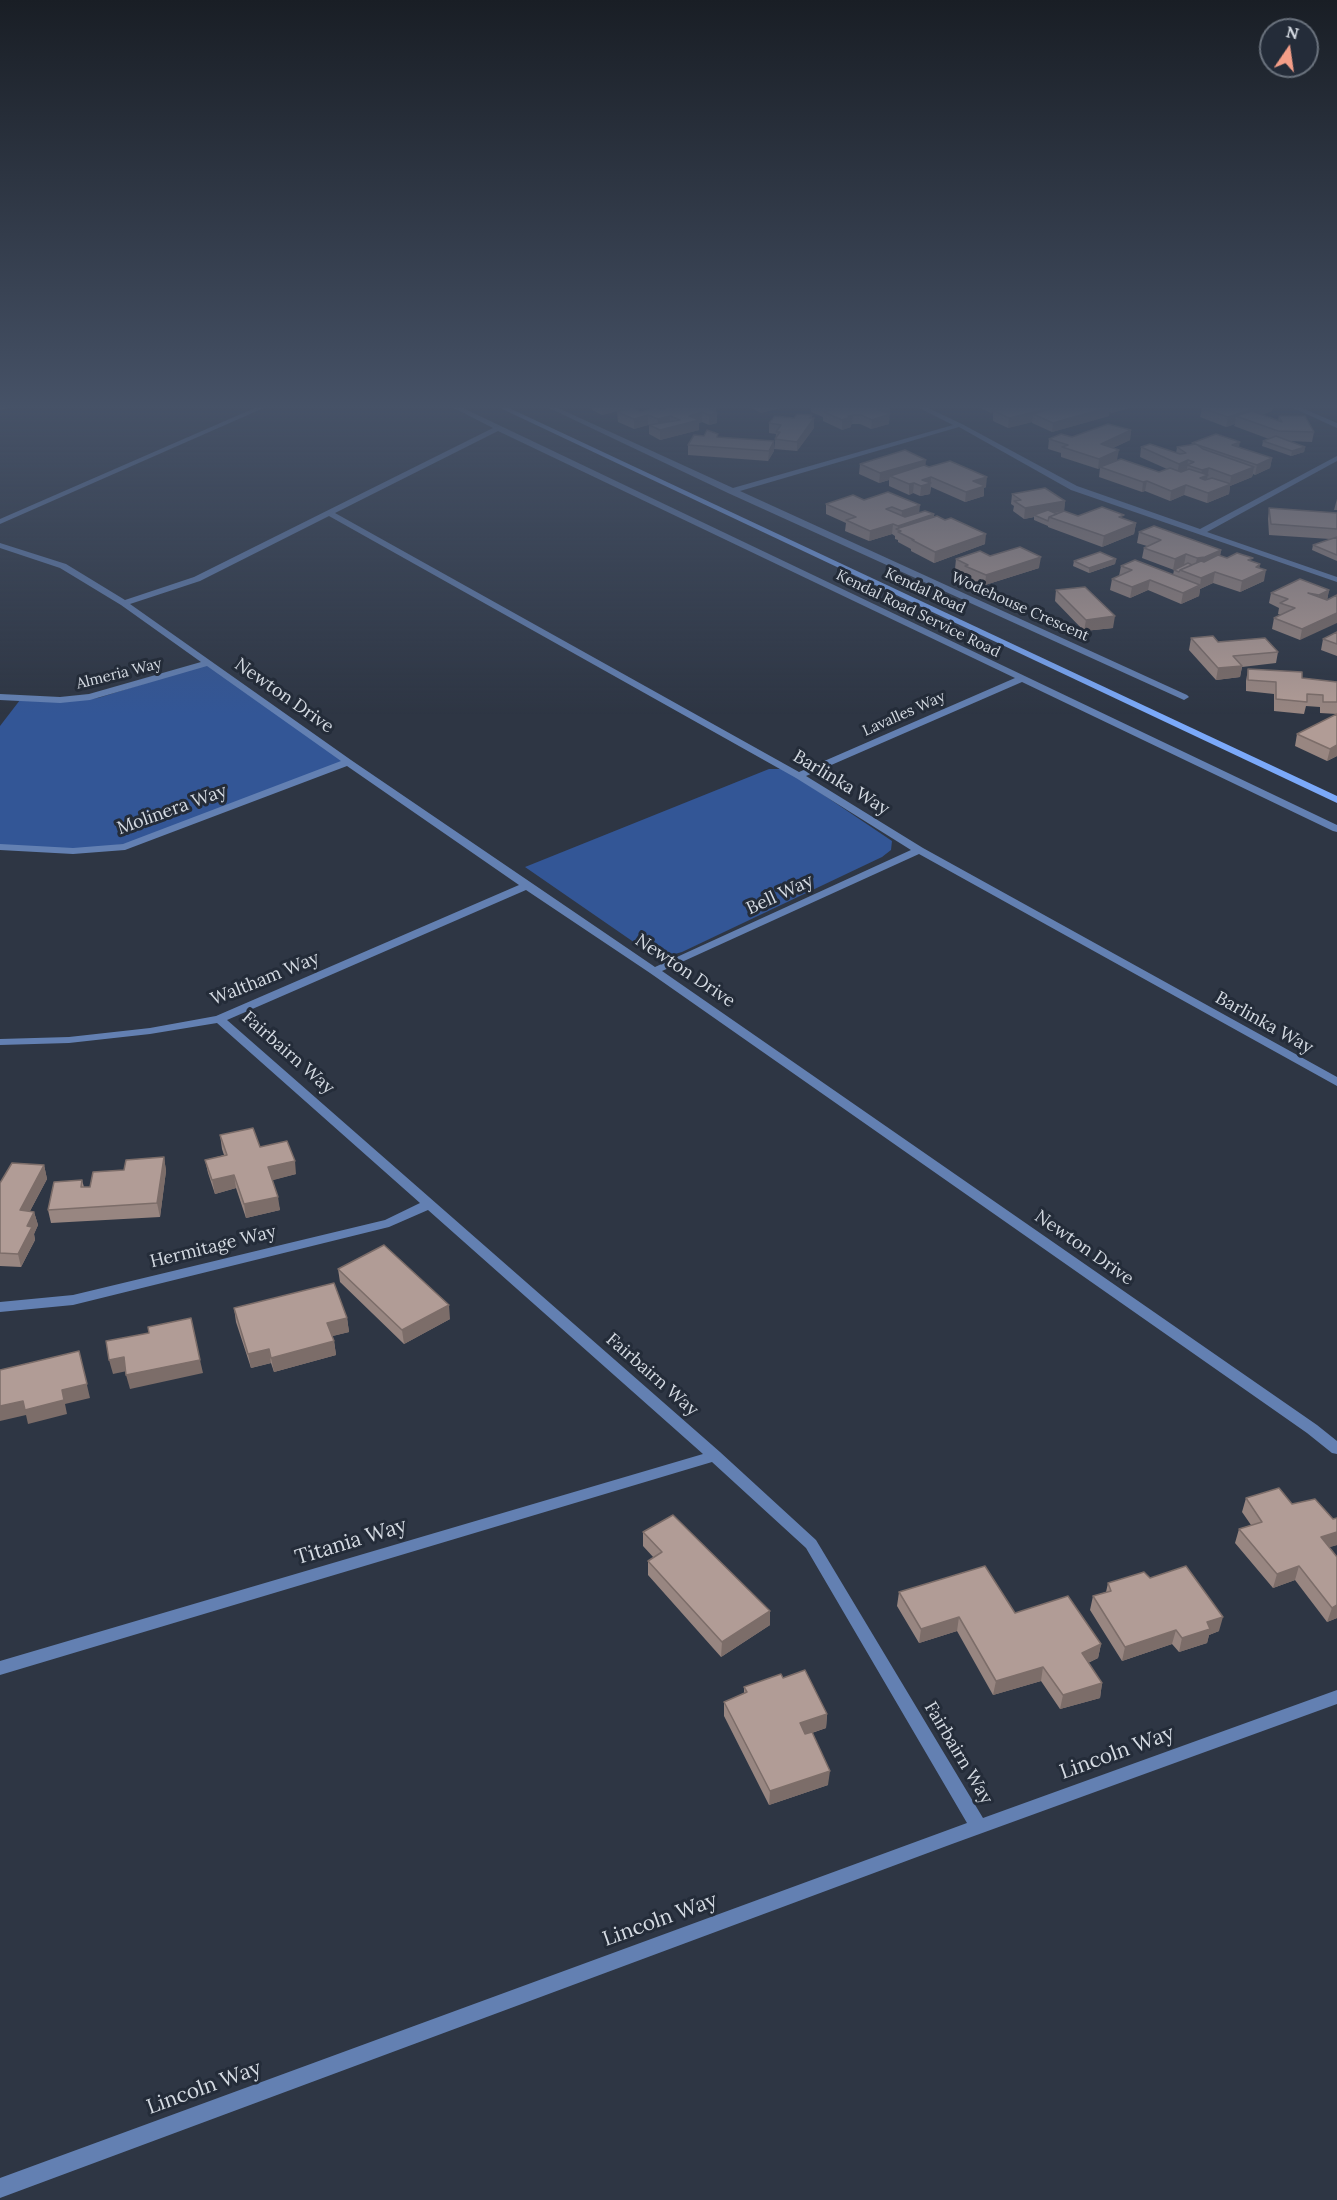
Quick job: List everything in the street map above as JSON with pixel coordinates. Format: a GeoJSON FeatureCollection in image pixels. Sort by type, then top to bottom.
{"type":"FeatureCollection","features":[{"type":"Feature","properties":{"kind":"main road","name":"Kendal Road"},"geometry":{"type":"LineString","coordinates":[[719,510],[1337,800]]}},
{"type":"Feature","properties":{"kind":"street"},"geometry":{"type":"LineString","coordinates":[[0,522],[28,510]]}},
{"type":"Feature","properties":{"kind":"street"},"geometry":{"type":"LineString","coordinates":[[124,603],[197,579],[335,510]]}},
{"type":"Feature","properties":{"kind":"street","name":"Kendal Road Service Road"},"geometry":{"type":"LineString","coordinates":[[668,510],[1337,829]]}},
{"type":"Feature","properties":{"kind":"street","name":"Wodehouse Crescent"},"geometry":{"type":"LineString","coordinates":[[772,510],[1184,697]]}},
{"type":"Feature","properties":{"kind":"street"},"geometry":{"type":"LineString","coordinates":[[1137,510],[1337,580]]}},
{"type":"Feature","properties":{"kind":"street"},"geometry":{"type":"LineString","coordinates":[[1201,532],[1242,510]]}},
{"type":"Feature","properties":{"kind":"street","name":"Barlinka Way"},"geometry":{"type":"LineString","coordinates":[[328,513],[799,776],[919,850],[1337,1082]]}},
{"type":"Feature","properties":{"kind":"street","name":"Newton Drive"},"geometry":{"type":"LineString","coordinates":[[0,545],[63,566],[124,603],[348,762],[654,971],[1302,1422],[1337,1449]]}},
{"type":"Feature","properties":{"kind":"street","name":"Almeria Way"},"geometry":{"type":"LineString","coordinates":[[0,697],[60,700],[90,697],[207,663]]}},
{"type":"Feature","properties":{"kind":"street","name":"Lavalles Way"},"geometry":{"type":"LineString","coordinates":[[799,776],[1021,679]]}},
{"type":"Feature","properties":{"kind":"street","name":"Molinera Way"},"geometry":{"type":"LineString","coordinates":[[0,847],[73,851],[125,847],[348,762]]}},
{"type":"Feature","properties":{"kind":"street","name":"Bell Way"},"geometry":{"type":"LineString","coordinates":[[654,971],[919,850]]}},
{"type":"Feature","properties":{"kind":"street","name":"Waltham Way"},"geometry":{"type":"LineString","coordinates":[[0,1042],[69,1040],[150,1031],[219,1019],[527,886]]}},
{"type":"Feature","properties":{"kind":"street","name":"Fairbairn Way"},"geometry":{"type":"LineString","coordinates":[[219,1019],[715,1456],[811,1544],[979,1827]]}},
{"type":"Feature","properties":{"kind":"street","name":"Hermitage Way"},"geometry":{"type":"LineString","coordinates":[[0,1307],[73,1300],[389,1223],[430,1204]]}},
{"type":"Feature","properties":{"kind":"street","name":"Titania Way"},"geometry":{"type":"LineString","coordinates":[[0,1668],[715,1456]]}},
{"type":"Feature","properties":{"kind":"street","name":"Lincoln Way"},"geometry":{"type":"LineString","coordinates":[[0,2187],[1337,1697]]}},
{"type":"Feature","properties":{"kind":"shaded area"},"geometry":{"type":"Polygon","coordinates":[[[207,664],[347,762],[126,844],[74,850],[0,846],[0,726],[20,700],[64,702],[98,698],[207,664]]]}},
{"type":"Feature","properties":{"kind":"shaded area"},"geometry":{"type":"Polygon","coordinates":[[[769,769],[785,769],[892,841],[891,850],[882,857],[682,952],[664,957],[651,954],[525,867],[769,769]]]}},
{"type":"Feature","properties":{"kind":"building"},"geometry":{"type":"Polygon","coordinates":[[[839,510],[888,510],[905,517],[925,511],[934,514],[898,526],[893,524],[870,531],[846,520],[856,517],[839,510]]]}},
{"type":"Feature","properties":{"kind":"building"},"geometry":{"type":"Polygon","coordinates":[[[1048,510],[1057,514],[1049,517],[1048,521],[1034,515],[1048,510]]]}},
{"type":"Feature","properties":{"kind":"building"},"geometry":{"type":"Polygon","coordinates":[[[1095,510],[1109,510],[1124,515],[1119,517],[1136,523],[1104,536],[1049,517],[1064,511],[1078,516],[1095,510]]]}},
{"type":"Feature","properties":{"kind":"building"},"geometry":{"type":"Polygon","coordinates":[[[1269,510],[1337,513],[1337,529],[1271,524],[1269,510]]]}},
{"type":"Feature","properties":{"kind":"building"},"geometry":{"type":"Polygon","coordinates":[[[937,516],[945,520],[951,518],[986,534],[935,552],[896,529],[937,516]]]}},
{"type":"Feature","properties":{"kind":"building"},"geometry":{"type":"Polygon","coordinates":[[[1154,526],[1221,550],[1205,557],[1197,558],[1186,554],[1175,559],[1144,548],[1161,540],[1139,532],[1154,526]]]}},
{"type":"Feature","properties":{"kind":"building"},"geometry":{"type":"Polygon","coordinates":[[[1337,537],[1337,555],[1313,545],[1337,537]]]}},
{"type":"Feature","properties":{"kind":"building"},"geometry":{"type":"Polygon","coordinates":[[[1020,547],[1041,557],[986,575],[965,566],[968,565],[956,559],[980,551],[990,556],[1020,547]]]}},
{"type":"Feature","properties":{"kind":"building"},"geometry":{"type":"Polygon","coordinates":[[[1100,552],[1116,559],[1089,568],[1074,561],[1100,552]]]}},
{"type":"Feature","properties":{"kind":"building"},"geometry":{"type":"Polygon","coordinates":[[[1237,553],[1253,558],[1248,560],[1260,564],[1256,567],[1266,570],[1242,581],[1215,572],[1201,578],[1180,570],[1218,555],[1227,558],[1237,553]]]}},
{"type":"Feature","properties":{"kind":"building"},"geometry":{"type":"Polygon","coordinates":[[[1135,560],[1200,585],[1183,593],[1150,580],[1132,587],[1112,579],[1132,570],[1121,566],[1135,560]]]}},
{"type":"Feature","properties":{"kind":"building"},"geometry":{"type":"Polygon","coordinates":[[[1188,563],[1192,565],[1179,572],[1174,570],[1188,563]]]}},
{"type":"Feature","properties":{"kind":"building"},"geometry":{"type":"Polygon","coordinates":[[[1300,579],[1329,590],[1319,595],[1308,593],[1327,600],[1337,595],[1337,613],[1302,629],[1274,618],[1295,608],[1280,603],[1288,599],[1271,593],[1300,579]]]}},
{"type":"Feature","properties":{"kind":"building"},"geometry":{"type":"Polygon","coordinates":[[[1085,587],[1115,616],[1086,620],[1056,590],[1085,587]]]}},
{"type":"Feature","properties":{"kind":"building"},"geometry":{"type":"Polygon","coordinates":[[[1337,632],[1337,644],[1323,639],[1337,632]]]}},
{"type":"Feature","properties":{"kind":"building"},"geometry":{"type":"Polygon","coordinates":[[[1213,636],[1218,642],[1265,638],[1278,652],[1233,656],[1242,666],[1218,668],[1191,638],[1213,636]]]}},
{"type":"Feature","properties":{"kind":"building"},"geometry":{"type":"Polygon","coordinates":[[[1248,669],[1302,672],[1302,678],[1337,682],[1337,702],[1323,702],[1323,695],[1307,694],[1307,702],[1276,699],[1276,682],[1248,680],[1248,669]]]}},
{"type":"Feature","properties":{"kind":"building"},"geometry":{"type":"Polygon","coordinates":[[[1337,714],[1337,745],[1330,749],[1297,734],[1337,714]]]}},
{"type":"Feature","properties":{"kind":"building"},"geometry":{"type":"Polygon","coordinates":[[[253,1128],[260,1147],[287,1141],[295,1161],[268,1167],[278,1197],[244,1204],[234,1175],[212,1180],[205,1160],[227,1155],[220,1135],[253,1128]]]}},
{"type":"Feature","properties":{"kind":"building"},"geometry":{"type":"Polygon","coordinates":[[[164,1157],[157,1203],[48,1210],[54,1182],[82,1180],[81,1187],[90,1187],[93,1172],[124,1170],[126,1160],[164,1157]]]}},
{"type":"Feature","properties":{"kind":"building"},"geometry":{"type":"Polygon","coordinates":[[[12,1163],[44,1165],[20,1210],[34,1212],[27,1226],[32,1227],[18,1254],[0,1253],[0,1183],[12,1163]]]}},
{"type":"Feature","properties":{"kind":"building"},"geometry":{"type":"Polygon","coordinates":[[[384,1245],[449,1305],[402,1330],[338,1269],[384,1245]]]}},
{"type":"Feature","properties":{"kind":"building"},"geometry":{"type":"Polygon","coordinates":[[[334,1283],[347,1318],[327,1323],[334,1341],[271,1358],[269,1349],[248,1354],[234,1308],[334,1283]]]}},
{"type":"Feature","properties":{"kind":"building"},"geometry":{"type":"Polygon","coordinates":[[[191,1318],[200,1360],[126,1375],[124,1357],[109,1360],[106,1341],[149,1333],[148,1327],[191,1318]]]}},
{"type":"Feature","properties":{"kind":"building"},"geometry":{"type":"Polygon","coordinates":[[[79,1351],[87,1384],[62,1390],[64,1400],[25,1410],[23,1401],[0,1406],[0,1370],[79,1351]]]}},
{"type":"Feature","properties":{"kind":"building"},"geometry":{"type":"Polygon","coordinates":[[[1279,1488],[1292,1504],[1315,1499],[1333,1519],[1337,1518],[1337,1532],[1321,1537],[1337,1557],[1337,1605],[1332,1608],[1299,1566],[1277,1574],[1239,1529],[1262,1522],[1246,1498],[1279,1488]]]}},
{"type":"Feature","properties":{"kind":"building"},"geometry":{"type":"Polygon","coordinates":[[[673,1515],[770,1611],[722,1642],[648,1561],[662,1552],[643,1532],[673,1515]]]}},
{"type":"Feature","properties":{"kind":"building"},"geometry":{"type":"Polygon","coordinates":[[[985,1566],[1015,1613],[1068,1596],[1101,1644],[1082,1653],[1102,1683],[1063,1695],[1043,1667],[996,1681],[959,1617],[921,1629],[899,1592],[985,1566]]]}},
{"type":"Feature","properties":{"kind":"building"},"geometry":{"type":"Polygon","coordinates":[[[1186,1566],[1223,1617],[1207,1622],[1210,1629],[1182,1638],[1176,1630],[1125,1647],[1093,1596],[1111,1591],[1108,1583],[1144,1572],[1150,1578],[1186,1566]]]}},
{"type":"Feature","properties":{"kind":"building"},"geometry":{"type":"Polygon","coordinates":[[[805,1670],[827,1714],[800,1723],[805,1734],[812,1732],[830,1771],[770,1791],[724,1702],[747,1692],[744,1687],[781,1674],[783,1678],[805,1670]]]}}]}
